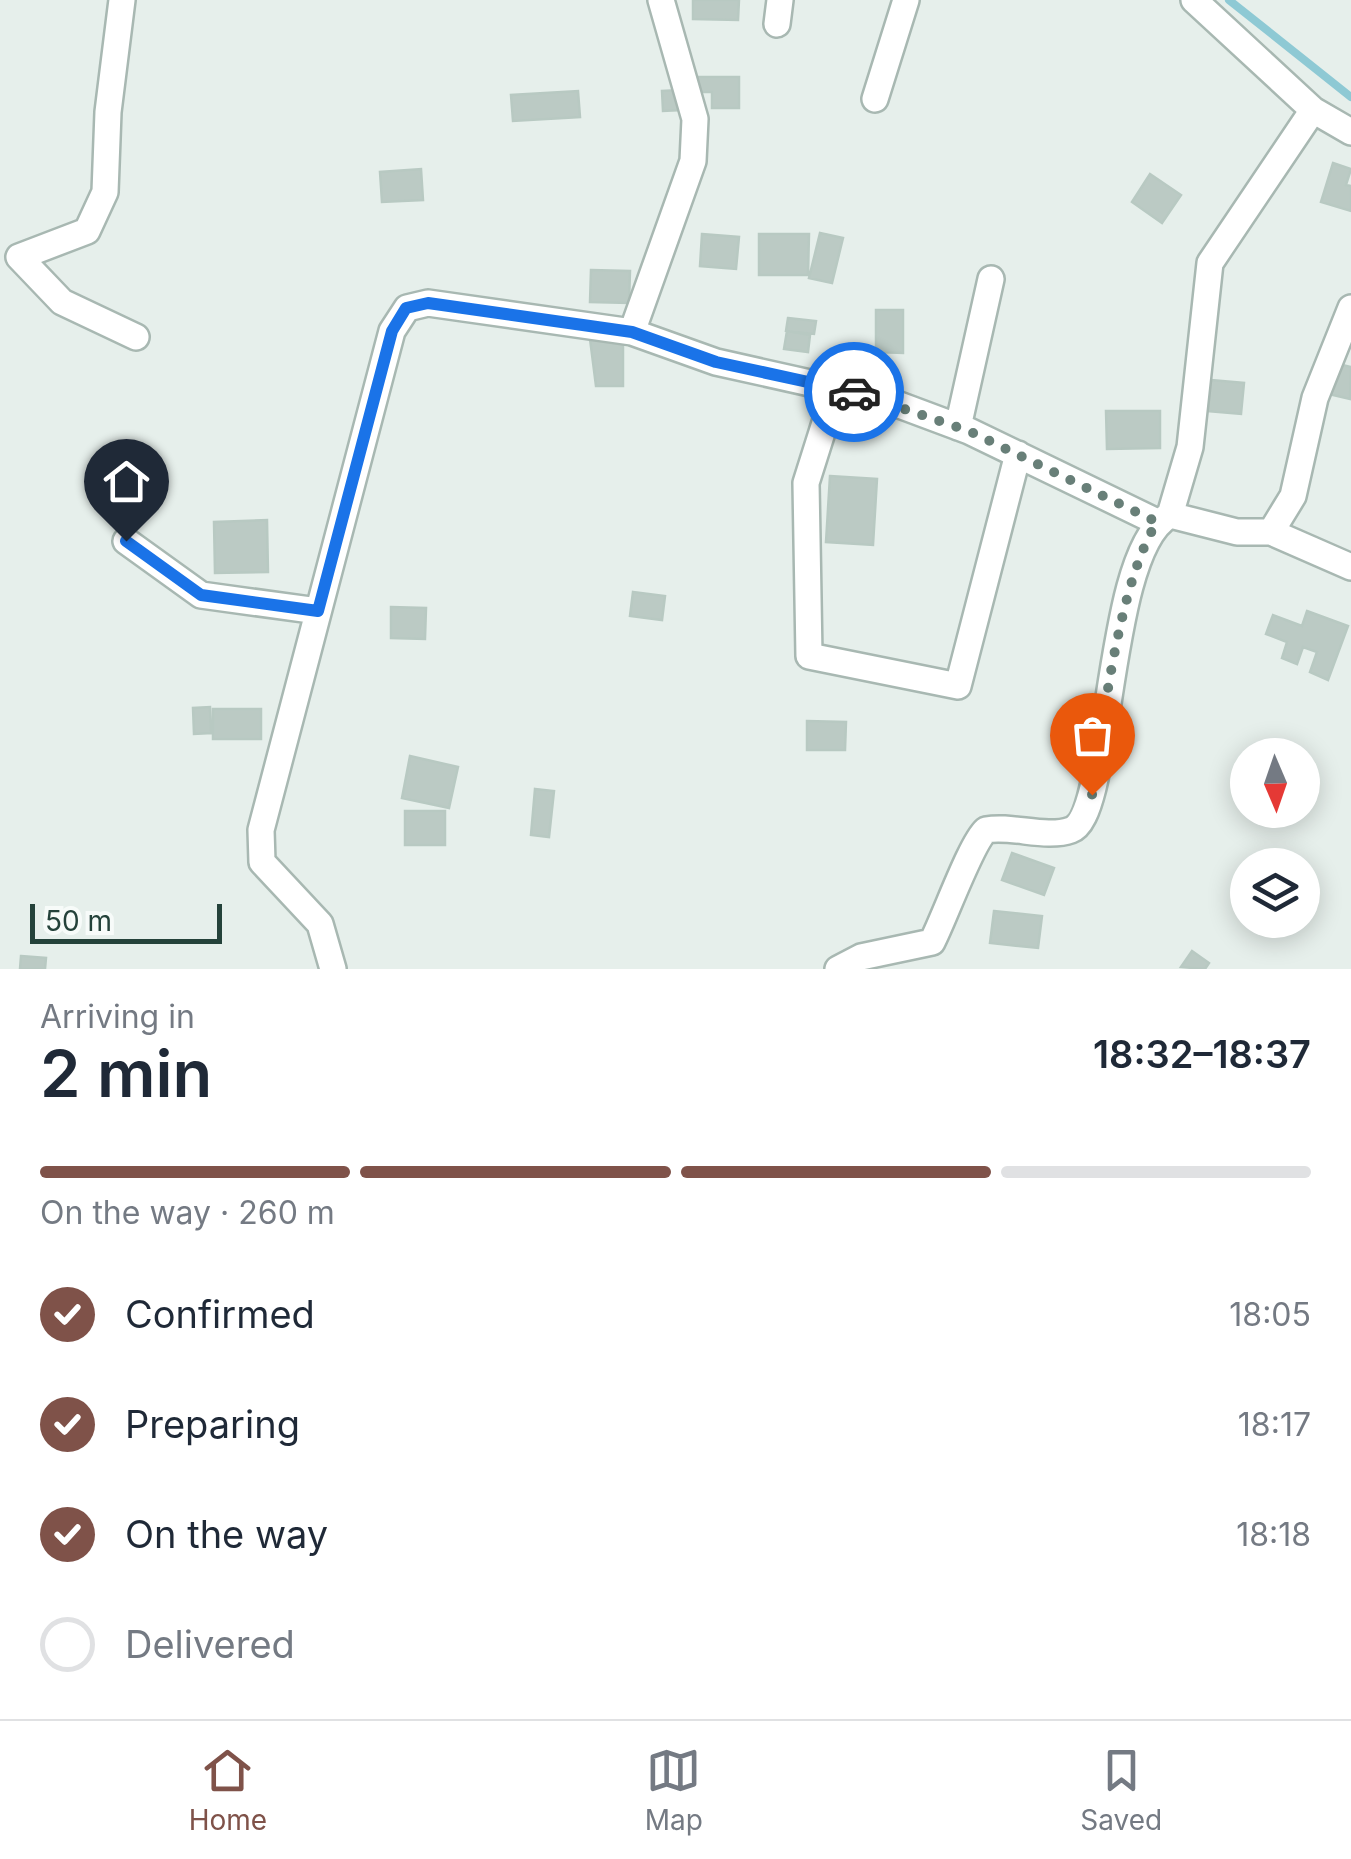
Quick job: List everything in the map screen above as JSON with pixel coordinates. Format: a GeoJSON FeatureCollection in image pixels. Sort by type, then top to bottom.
{"type":"FeatureCollection","features":[{"type":"Feature","properties":{"kind":"street"},"geometry":{"type":"LineString","coordinates":[[122,0],[108,112],[105,192],[87,231],[19,257],[62,302],[136,337]]}},
{"type":"Feature","properties":{"kind":"street"},"geometry":{"type":"LineString","coordinates":[[632,332],[693,161],[696,118],[661,0]]}},
{"type":"Feature","properties":{"kind":"street"},"geometry":{"type":"LineString","coordinates":[[875,99],[906,0]]}},
{"type":"Feature","properties":{"kind":"street"},"geometry":{"type":"LineString","coordinates":[[1194,0],[1312,110],[1351,132]]}},
{"type":"Feature","properties":{"kind":"street"},"geometry":{"type":"LineString","coordinates":[[854,965],[932,942],[957,893],[976,840],[986,830],[1070,830],[1082,821],[1092,795],[1107,697],[1138,560],[1163,518],[1190,447],[1210,263],[1312,110]]}},
{"type":"Feature","properties":{"kind":"street"},"geometry":{"type":"LineString","coordinates":[[958,427],[992,279]]}},
{"type":"Feature","properties":{"kind":"street"},"geometry":{"type":"LineString","coordinates":[[333,969],[320,924],[262,862],[260,830],[392,331],[406,308],[428,303],[632,332],[716,362],[836,388],[958,427],[1163,518],[1237,532],[1271,532],[1351,567]]}},
{"type":"Feature","properties":{"kind":"street"},"geometry":{"type":"LineString","coordinates":[[1271,532],[1293,496],[1315,398],[1351,308]]}},
{"type":"Feature","properties":{"kind":"street"},"geometry":{"type":"LineString","coordinates":[[836,388],[806,483],[809,656],[958,686],[1018,454]]}},
{"type":"Feature","properties":{"kind":"street"},"geometry":{"type":"LineString","coordinates":[[126,541],[201,595],[318,611]]}},
{"type":"Feature","properties":{"kind":"building"},"geometry":{"type":"Polygon","coordinates":[[[693,0],[739,0],[738,20],[693,19],[693,0]]]}},
{"type":"Feature","properties":{"kind":"building"},"geometry":{"type":"Polygon","coordinates":[[[694,77],[739,77],[739,108],[712,108],[712,92],[694,92],[694,77]]]}},
{"type":"Feature","properties":{"kind":"building"},"geometry":{"type":"Polygon","coordinates":[[[680,90],[682,110],[663,111],[662,91],[680,90]]]}},
{"type":"Feature","properties":{"kind":"building"},"geometry":{"type":"Polygon","coordinates":[[[578,91],[580,117],[513,121],[511,95],[578,91]]]}},
{"type":"Feature","properties":{"kind":"building"},"geometry":{"type":"Polygon","coordinates":[[[1333,163],[1351,169],[1346,185],[1351,186],[1351,211],[1321,202],[1333,163]]]}},
{"type":"Feature","properties":{"kind":"building"},"geometry":{"type":"Polygon","coordinates":[[[421,169],[423,200],[382,202],[380,172],[421,169]]]}},
{"type":"Feature","properties":{"kind":"building"},"geometry":{"type":"Polygon","coordinates":[[[1150,174],[1181,195],[1162,223],[1132,202],[1150,174]]]}},
{"type":"Feature","properties":{"kind":"building"},"geometry":{"type":"Polygon","coordinates":[[[820,233],[843,238],[832,283],[809,278],[820,233]]]}},
{"type":"Feature","properties":{"kind":"building"},"geometry":{"type":"Polygon","coordinates":[[[702,234],[739,237],[736,269],[700,266],[702,234]]]}},
{"type":"Feature","properties":{"kind":"building"},"geometry":{"type":"Polygon","coordinates":[[[759,234],[809,234],[808,275],[759,275],[759,234]]]}},
{"type":"Feature","properties":{"kind":"building"},"geometry":{"type":"Polygon","coordinates":[[[591,270],[630,271],[629,303],[590,302],[591,270]]]}},
{"type":"Feature","properties":{"kind":"building"},"geometry":{"type":"Polygon","coordinates":[[[876,310],[903,310],[903,353],[876,352],[876,310]]]}},
{"type":"Feature","properties":{"kind":"building"},"geometry":{"type":"Polygon","coordinates":[[[788,318],[816,321],[814,334],[786,331],[788,318]]]}},
{"type":"Feature","properties":{"kind":"building"},"geometry":{"type":"Polygon","coordinates":[[[787,331],[810,335],[808,352],[784,349],[787,331]]]}},
{"type":"Feature","properties":{"kind":"building"},"geometry":{"type":"Polygon","coordinates":[[[590,339],[623,339],[623,386],[596,386],[590,339]]]}},
{"type":"Feature","properties":{"kind":"building"},"geometry":{"type":"Polygon","coordinates":[[[1338,364],[1351,367],[1350,399],[1329,394],[1338,364]]]}},
{"type":"Feature","properties":{"kind":"building"},"geometry":{"type":"Polygon","coordinates":[[[1211,380],[1244,383],[1241,414],[1208,411],[1211,380]]]}},
{"type":"Feature","properties":{"kind":"building"},"geometry":{"type":"Polygon","coordinates":[[[1106,411],[1160,411],[1160,448],[1107,449],[1106,411]]]}},
{"type":"Feature","properties":{"kind":"building"},"geometry":{"type":"Polygon","coordinates":[[[830,476],[877,479],[873,545],[826,542],[830,476]]]}},
{"type":"Feature","properties":{"kind":"building"},"geometry":{"type":"Polygon","coordinates":[[[267,520],[268,572],[215,573],[214,522],[267,520]]]}},
{"type":"Feature","properties":{"kind":"building"},"geometry":{"type":"Polygon","coordinates":[[[633,592],[665,596],[662,620],[630,616],[633,592]]]}},
{"type":"Feature","properties":{"kind":"building"},"geometry":{"type":"Polygon","coordinates":[[[391,607],[426,608],[425,639],[391,638],[391,607]]]}},
{"type":"Feature","properties":{"kind":"building"},"geometry":{"type":"Polygon","coordinates":[[[1307,611],[1348,626],[1328,680],[1310,672],[1317,652],[1303,647],[1297,664],[1282,658],[1287,642],[1266,634],[1273,615],[1302,626],[1307,611]]]}},
{"type":"Feature","properties":{"kind":"building"},"geometry":{"type":"Polygon","coordinates":[[[210,707],[211,733],[194,734],[193,708],[210,707]]]}},
{"type":"Feature","properties":{"kind":"building"},"geometry":{"type":"Polygon","coordinates":[[[213,709],[261,709],[261,739],[213,739],[213,709]]]}},
{"type":"Feature","properties":{"kind":"building"},"geometry":{"type":"Polygon","coordinates":[[[807,721],[846,722],[845,750],[807,750],[807,721]]]}},
{"type":"Feature","properties":{"kind":"building"},"geometry":{"type":"Polygon","coordinates":[[[410,756],[458,767],[449,808],[402,798],[410,756]]]}},
{"type":"Feature","properties":{"kind":"building"},"geometry":{"type":"Polygon","coordinates":[[[535,789],[554,791],[549,837],[531,835],[535,789]]]}},
{"type":"Feature","properties":{"kind":"building"},"geometry":{"type":"Polygon","coordinates":[[[405,811],[445,811],[445,845],[405,845],[405,811]]]}},
{"type":"Feature","properties":{"kind":"building"},"geometry":{"type":"Polygon","coordinates":[[[1012,853],[1054,868],[1044,895],[1002,880],[1012,853]]]}},
{"type":"Feature","properties":{"kind":"building"},"geometry":{"type":"Polygon","coordinates":[[[994,911],[1042,916],[1038,948],[990,943],[994,911]]]}},
{"type":"Feature","properties":{"kind":"building"},"geometry":{"type":"Polygon","coordinates":[[[1192,951],[1209,963],[1205,969],[1181,967],[1192,951]]]}},
{"type":"Feature","properties":{"kind":"building"},"geometry":{"type":"Polygon","coordinates":[[[21,956],[46,958],[45,969],[20,969],[21,956]]]}},
{"type":"Feature","properties":{"kind":"waterway"},"geometry":{"type":"LineString","coordinates":[[1229,0],[1351,97]]}},
{"type":"Feature","properties":{"kind":"way so far"},"geometry":{"type":"LineString","coordinates":[[854,392],[969,431],[1157,522],[1138,560],[1107,697],[1092,795]]}},
{"type":"Feature","properties":{"kind":"route"},"geometry":{"type":"LineString","coordinates":[[126,541],[201,595],[318,611],[392,331],[406,308],[428,303],[632,332],[716,362],[854,392]]}}]}
